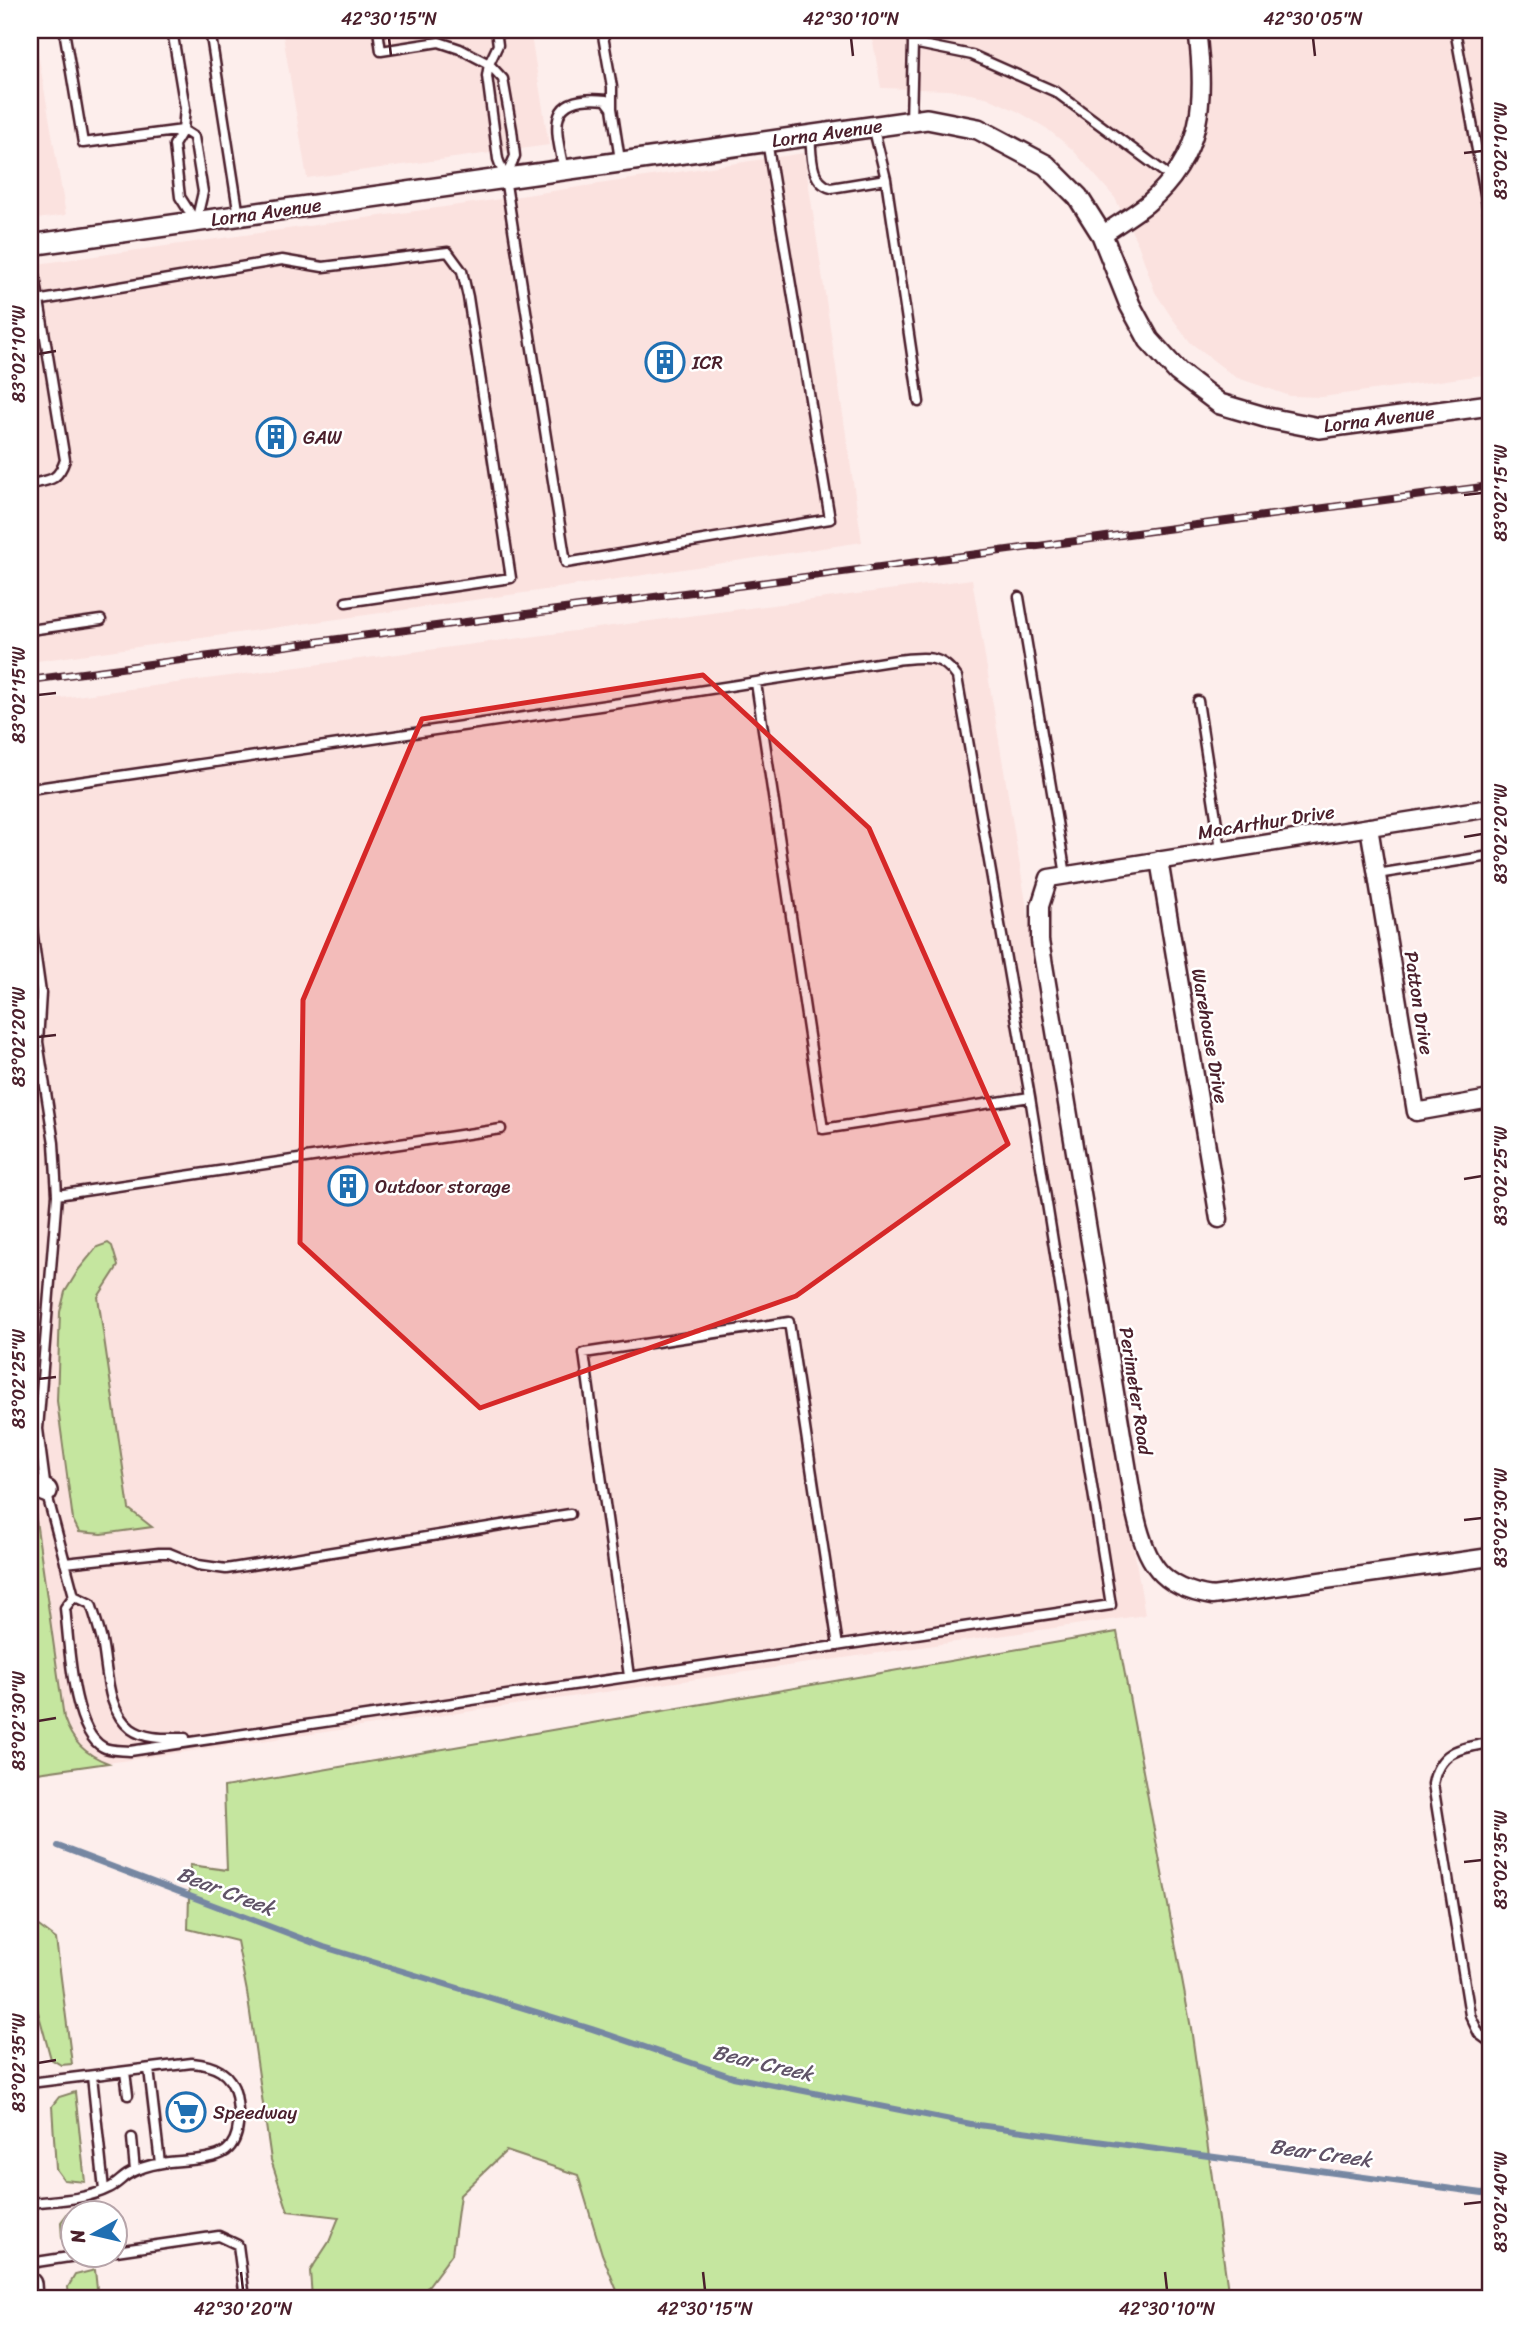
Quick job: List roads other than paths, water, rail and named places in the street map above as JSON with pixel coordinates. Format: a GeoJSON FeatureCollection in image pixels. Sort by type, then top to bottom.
{"type":"FeatureCollection","features":[{"type":"Feature","properties":{"kind":"main road"},"geometry":{"type":"LineString","coordinates":[[30,2284],[31,2298]]}},
{"type":"Feature","properties":{"kind":"street"},"geometry":{"type":"LineString","coordinates":[[1102,235],[1146,205],[1172,178],[1195,138],[1202,84],[1198,31]]}},
{"type":"Feature","properties":{"kind":"street","name":"Lorna Avenue"},"geometry":{"type":"LineString","coordinates":[[30,245],[927,119],[978,129],[1046,165],[1078,197],[1102,235],[1130,305],[1149,340],[1178,372],[1220,404],[1268,418],[1320,428],[1490,405]]}},
{"type":"Feature","properties":{"kind":"street","name":"MacArthur Drive"},"geometry":{"type":"LineString","coordinates":[[1049,878],[1369,827],[1490,811]]}},
{"type":"Feature","properties":{"kind":"street","name":"Patton Drive"},"geometry":{"type":"LineString","coordinates":[[1369,827],[1416,1112],[1490,1099]]}},
{"type":"Feature","properties":{"kind":"street","name":"Warehouse Drive"},"geometry":{"type":"LineString","coordinates":[[1159,860],[1219,1219]]}},
{"type":"Feature","properties":{"kind":"street","name":"Perimeter Road"},"geometry":{"type":"LineString","coordinates":[[1049,878],[1040,906],[1040,941],[1135,1513],[1140,1533],[1155,1567],[1181,1589],[1212,1596],[1490,1557]]}},
{"type":"Feature","properties":{"kind":"lane"},"geometry":{"type":"LineString","coordinates":[[64,30],[83,143],[183,130],[194,137],[203,192],[196,222]]}},
{"type":"Feature","properties":{"kind":"lane"},"geometry":{"type":"LineString","coordinates":[[172,30],[185,108],[183,130],[174,145],[180,197],[196,222]]}},
{"type":"Feature","properties":{"kind":"lane"},"geometry":{"type":"LineString","coordinates":[[209,30],[239,216]]}},
{"type":"Feature","properties":{"kind":"lane"},"geometry":{"type":"LineString","coordinates":[[377,30],[381,51],[439,42],[460,49],[489,65],[503,79],[515,156],[505,178]]}},
{"type":"Feature","properties":{"kind":"lane"},"geometry":{"type":"LineString","coordinates":[[496,30],[498,45],[489,65],[488,88],[498,159],[505,178],[566,563],[830,519],[767,141]]}},
{"type":"Feature","properties":{"kind":"lane"},"geometry":{"type":"LineString","coordinates":[[602,30],[612,87],[612,108],[620,162]]}},
{"type":"Feature","properties":{"kind":"lane"},"geometry":{"type":"LineString","coordinates":[[911,30],[911,121]]}},
{"type":"Feature","properties":{"kind":"lane"},"geometry":{"type":"LineString","coordinates":[[1198,31],[1215,30]]}},
{"type":"Feature","properties":{"kind":"lane"},"geometry":{"type":"LineString","coordinates":[[1455,30],[1490,221]]}},
{"type":"Feature","properties":{"kind":"lane"},"geometry":{"type":"LineString","coordinates":[[913,43],[972,55],[1056,92],[1172,178]]}},
{"type":"Feature","properties":{"kind":"lane"},"geometry":{"type":"LineString","coordinates":[[564,170],[556,127],[563,108],[571,103],[596,99],[606,100],[612,108]]}},
{"type":"Feature","properties":{"kind":"lane"},"geometry":{"type":"LineString","coordinates":[[873,126],[886,179],[919,402]]}},
{"type":"Feature","properties":{"kind":"lane"},"geometry":{"type":"LineString","coordinates":[[810,135],[813,166],[818,180],[824,186],[831,188],[886,179]]}},
{"type":"Feature","properties":{"kind":"lane"},"geometry":{"type":"LineString","coordinates":[[30,245],[65,460],[61,473],[51,480],[30,484]]}},
{"type":"Feature","properties":{"kind":"lane"},"geometry":{"type":"LineString","coordinates":[[30,302],[282,260],[323,267],[448,253],[462,271],[468,297],[511,578],[346,603]]}},
{"type":"Feature","properties":{"kind":"lane"},"geometry":{"type":"LineString","coordinates":[[1019,597],[1066,875]]}},
{"type":"Feature","properties":{"kind":"lane"},"geometry":{"type":"LineString","coordinates":[[30,630],[101,620]]}},
{"type":"Feature","properties":{"kind":"lane"},"geometry":{"type":"LineString","coordinates":[[30,789],[922,657],[949,665],[957,677],[1030,1097],[1111,1605],[130,1751],[103,1748],[86,1730],[78,1710],[65,1608],[74,1596]]}},
{"type":"Feature","properties":{"kind":"lane"},"geometry":{"type":"LineString","coordinates":[[756,683],[823,1129],[1030,1097]]}},
{"type":"Feature","properties":{"kind":"lane"},"geometry":{"type":"LineString","coordinates":[[1198,701],[1221,850]]}},
{"type":"Feature","properties":{"kind":"lane"},"geometry":{"type":"LineString","coordinates":[[1377,874],[1490,856]]}},
{"type":"Feature","properties":{"kind":"lane"},"geometry":{"type":"LineString","coordinates":[[30,915],[41,993],[34,1043]]}},
{"type":"Feature","properties":{"kind":"lane"},"geometry":{"type":"LineString","coordinates":[[30,1023],[54,1143],[57,1195],[34,1429],[38,1488],[74,1596]]}},
{"type":"Feature","properties":{"kind":"lane"},"geometry":{"type":"LineString","coordinates":[[57,1195],[501,1129]]}},
{"type":"Feature","properties":{"kind":"lane"},"geometry":{"type":"LineString","coordinates":[[629,1676],[584,1353],[789,1322],[838,1646]]}},
{"type":"Feature","properties":{"kind":"lane"},"geometry":{"type":"LineString","coordinates":[[65,1563],[169,1553],[198,1565],[226,1569],[570,1514]]}},
{"type":"Feature","properties":{"kind":"lane"},"geometry":{"type":"LineString","coordinates":[[74,1596],[92,1604],[111,1692],[118,1714],[132,1730],[155,1738],[205,1739]]}},
{"type":"Feature","properties":{"kind":"lane"},"geometry":{"type":"LineString","coordinates":[[1490,1743],[1452,1753],[1440,1763],[1433,1784],[1470,2015],[1479,2034],[1490,2042]]}},
{"type":"Feature","properties":{"kind":"lane"},"geometry":{"type":"LineString","coordinates":[[30,2082],[192,2063],[207,2064],[223,2072],[232,2083],[239,2124],[235,2141],[225,2152],[212,2157],[160,2163],[135,2171],[104,2190],[89,2195],[30,2203]]}},
{"type":"Feature","properties":{"kind":"lane"},"geometry":{"type":"LineString","coordinates":[[149,2069],[160,2163]]}},
{"type":"Feature","properties":{"kind":"lane"},"geometry":{"type":"LineString","coordinates":[[125,2071],[128,2095]]}},
{"type":"Feature","properties":{"kind":"lane"},"geometry":{"type":"LineString","coordinates":[[92,2076],[104,2190]]}},
{"type":"Feature","properties":{"kind":"lane"},"geometry":{"type":"LineString","coordinates":[[132,2138],[135,2171]]}},
{"type":"Feature","properties":{"kind":"lane"},"geometry":{"type":"LineString","coordinates":[[130,2249],[219,2236],[238,2245],[245,2298]]}},
{"type":"Feature","properties":{"kind":"lane"},"geometry":{"type":"LineString","coordinates":[[30,2263],[60,2259]]}},
{"type":"Feature","properties":{"kind":"waterway","name":"Bear Creek"},"geometry":{"type":"LineString","coordinates":[[58,1846],[324,1947],[592,2029],[733,2077],[971,2124],[1490,2194]]}},
{"type":"Feature","properties":{"kind":"railway"},"geometry":{"type":"LineString","coordinates":[[30,680],[1490,486]]}},
{"type":"Feature","properties":{"kind":"place","name":"ICR"},"geometry":{"type":"Point","coordinates":[665,362]}},
{"type":"Feature","properties":{"kind":"place","name":"GAW"},"geometry":{"type":"Point","coordinates":[276,437]}},
{"type":"Feature","properties":{"kind":"place","name":"Outdoor storage"},"geometry":{"type":"Point","coordinates":[348,1186]}},
{"type":"Feature","properties":{"kind":"place","name":"Speedway"},"geometry":{"type":"Point","coordinates":[186,2112]}}]}
